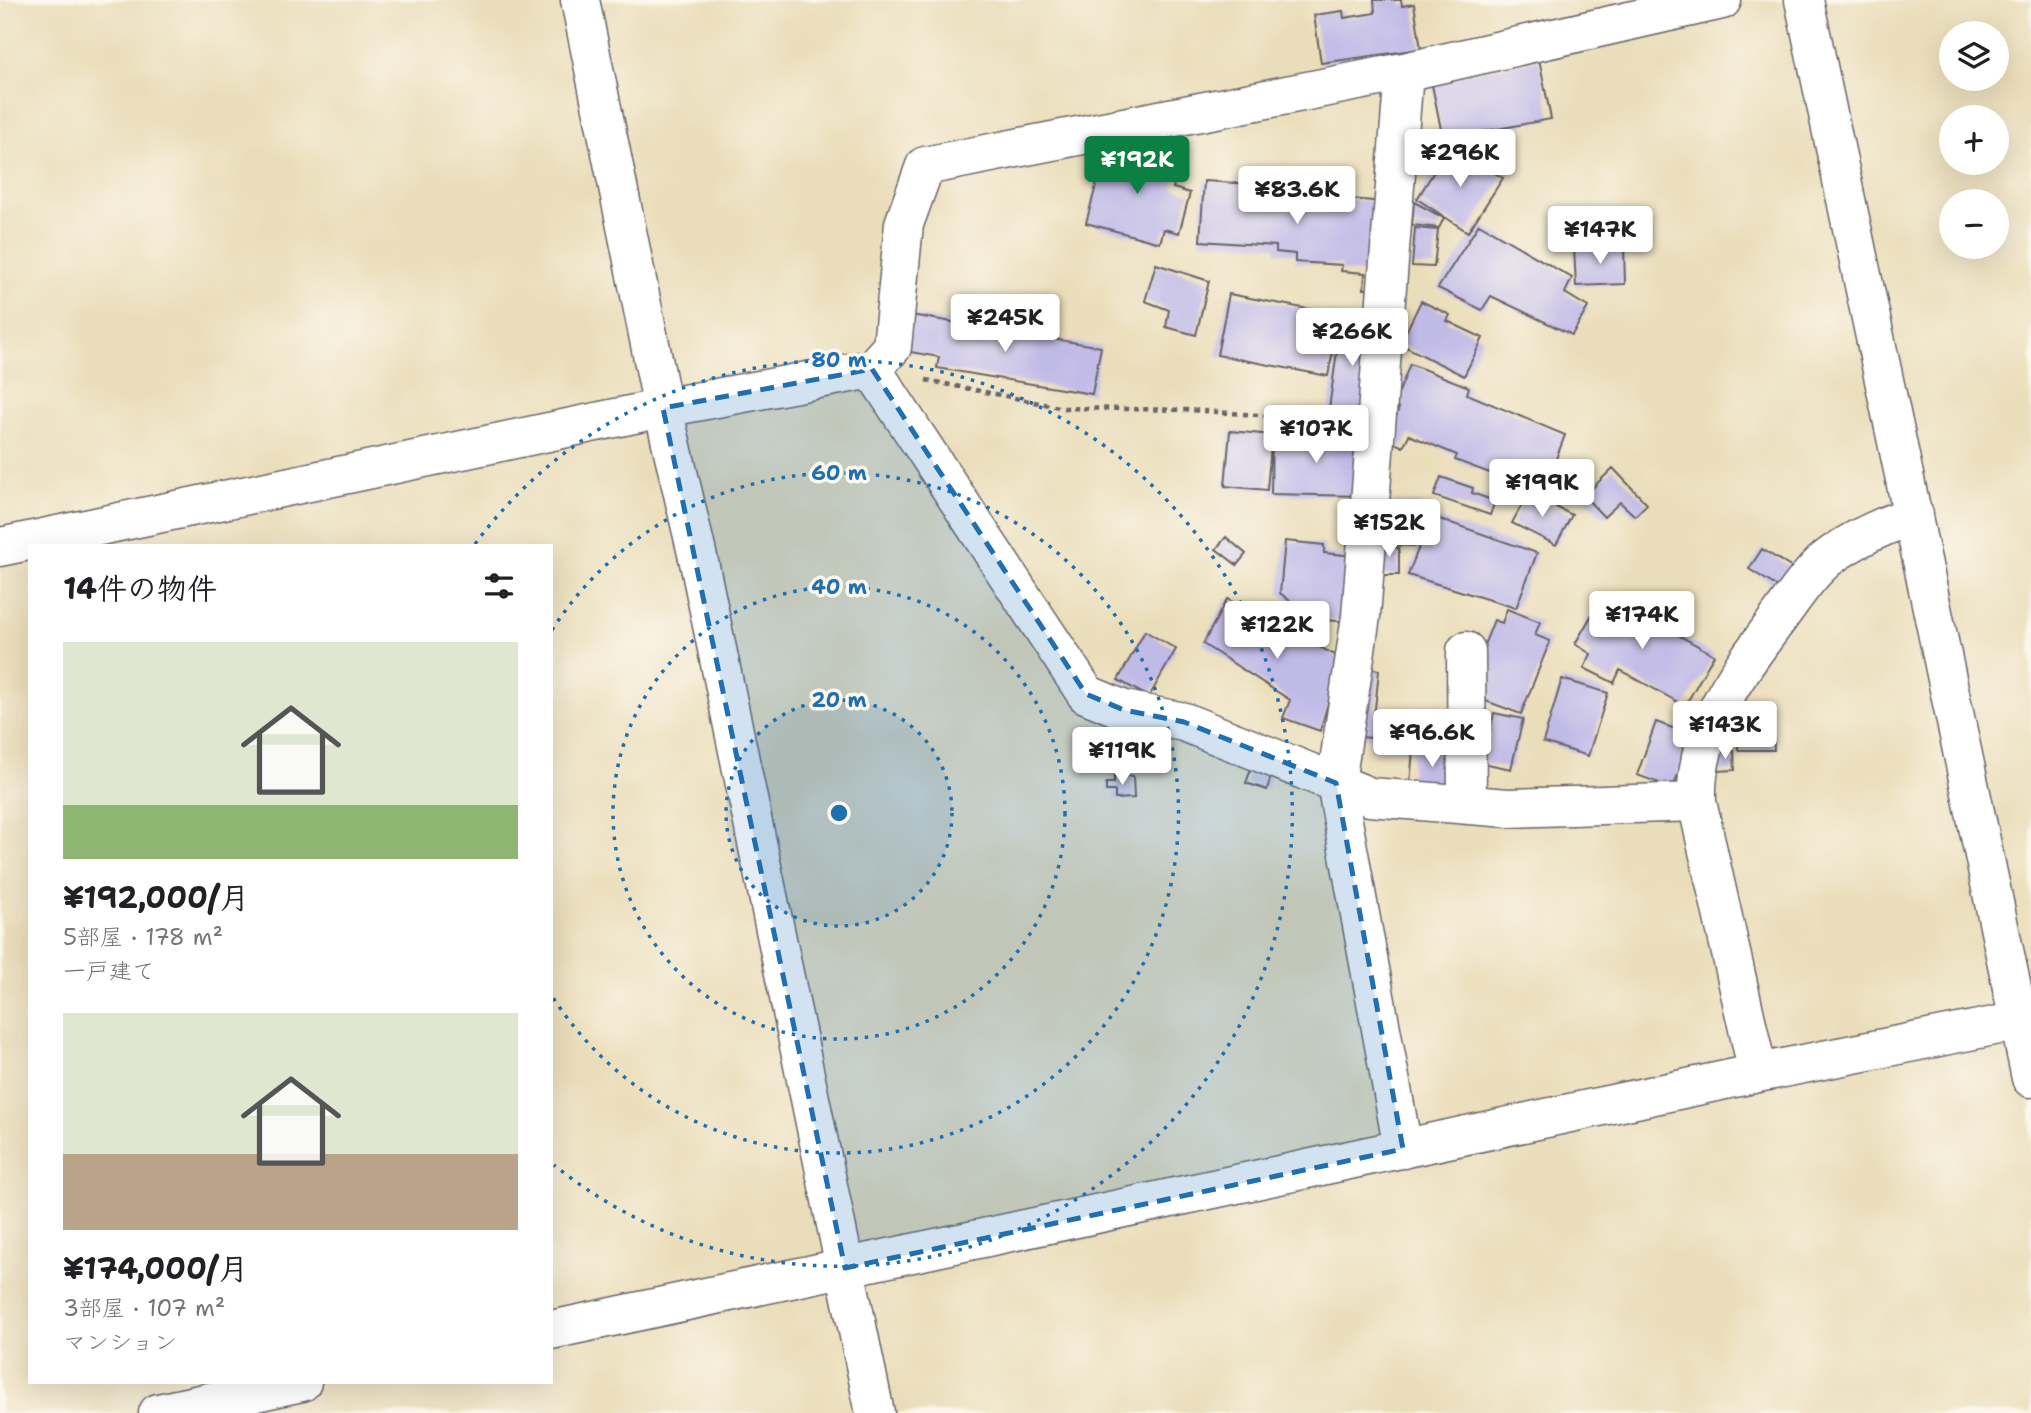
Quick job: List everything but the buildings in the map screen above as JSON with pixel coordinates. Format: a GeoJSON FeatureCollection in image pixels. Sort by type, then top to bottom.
{"type":"FeatureCollection","features":[{"type":"Feature","properties":{"kind":"street"},"geometry":{"type":"LineString","coordinates":[[580,0],[663,408],[699,562],[875,1413]]}},
{"type":"Feature","properties":{"kind":"street"},"geometry":{"type":"LineString","coordinates":[[0,547],[663,408],[872,369],[892,347],[904,224],[925,166],[1404,72],[1722,0]]}},
{"type":"Feature","properties":{"kind":"street"},"geometry":{"type":"LineString","coordinates":[[1804,0],[2031,1078]]}},
{"type":"Feature","properties":{"kind":"street"},"geometry":{"type":"LineString","coordinates":[[1404,72],[1361,616],[1336,783],[1404,1149]]}},
{"type":"Feature","properties":{"kind":"street"},"geometry":{"type":"LineString","coordinates":[[872,369],[1086,694],[1124,710],[1184,722],[1370,797],[1508,808],[1697,802]]}},
{"type":"Feature","properties":{"kind":"street"},"geometry":{"type":"LineString","coordinates":[[1758,1073],[1697,802],[1696,778],[1705,737],[1730,683],[1794,597],[1830,556],[1878,528],[1914,515]]}},
{"type":"Feature","properties":{"kind":"street"},"geometry":{"type":"LineString","coordinates":[[1466,651],[1468,805]]}},
{"type":"Feature","properties":{"kind":"street"},"geometry":{"type":"LineString","coordinates":[[553,1330],[1758,1073],[2019,1021]]}},
{"type":"Feature","properties":{"kind":"street"},"geometry":{"type":"LineString","coordinates":[[158,1413],[293,1384]]}},
{"type":"Feature","properties":{"kind":"path"},"geometry":{"type":"LineString","coordinates":[[872,369],[1065,408],[1190,410],[1377,423]]}},
{"type":"Feature","properties":{"kind":"highlighted area"},"geometry":{"type":"Polygon","coordinates":[[[872,369],[1086,694],[1124,710],[1184,722],[1336,783],[1403,1149],[845,1268],[663,408],[872,369]]]}}]}
